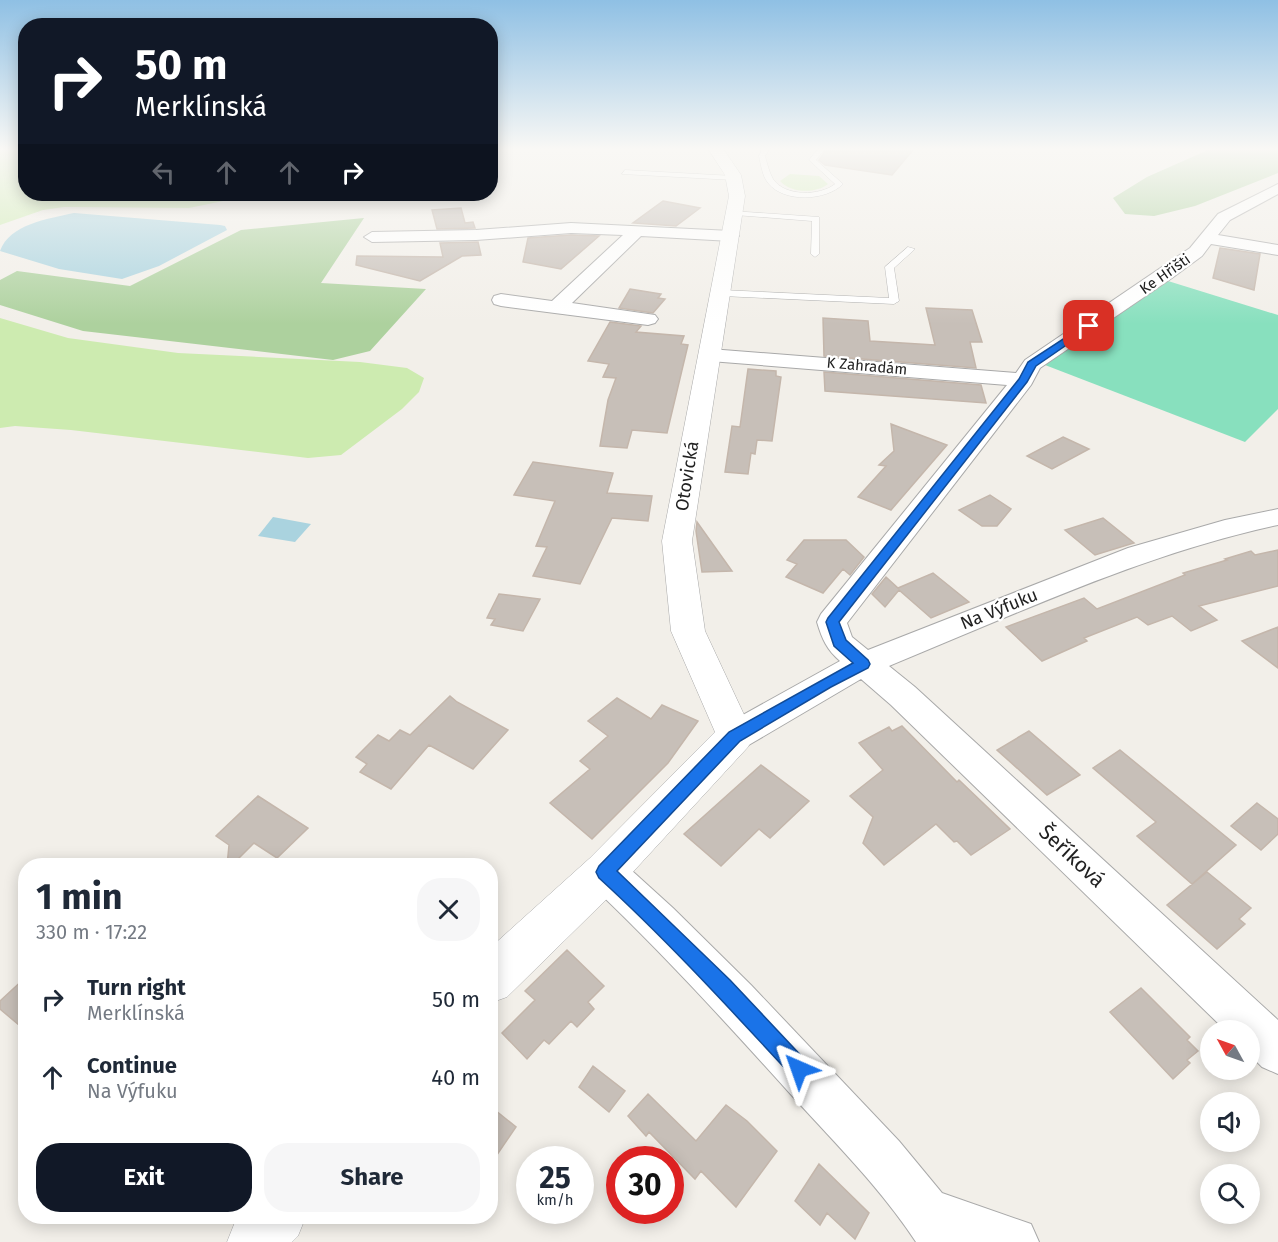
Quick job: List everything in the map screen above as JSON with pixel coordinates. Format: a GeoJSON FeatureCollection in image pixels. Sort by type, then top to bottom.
{"type":"FeatureCollection","features":[{"type":"Feature","properties":{"kind":"street","name":"Otovická"},"geometry":{"type":"LineString","coordinates":[[735,208],[676,542],[688,631],[735,736]]}},
{"type":"Feature","properties":{"kind":"street","name":"Ke Hřišti"},"geometry":{"type":"LineString","coordinates":[[863,664],[839,643],[832,622],[1023,380],[1032,364],[1196,252],[1224,217],[1241,208]]}},
{"type":"Feature","properties":{"kind":"street"},"geometry":{"type":"LineString","coordinates":[[372,237],[476,235],[571,228],[637,231],[734,219]]}},
{"type":"Feature","properties":{"kind":"street"},"geometry":{"type":"LineString","coordinates":[[558,306],[637,231]]}},
{"type":"Feature","properties":{"kind":"street"},"geometry":{"type":"LineString","coordinates":[[1206,238],[1278,250]]}},
{"type":"Feature","properties":{"kind":"street"},"geometry":{"type":"LineString","coordinates":[[501,300],[648,319]]}},
{"type":"Feature","properties":{"kind":"street","name":"K Zahradám"},"geometry":{"type":"LineString","coordinates":[[710,355],[1023,380]]}},
{"type":"Feature","properties":{"kind":"street","name":"Na Výfuku"},"geometry":{"type":"LineString","coordinates":[[735,736],[863,664],[1138,554],[1225,528],[1278,518]]}},
{"type":"Feature","properties":{"kind":"street","name":"Šeříková"},"geometry":{"type":"LineString","coordinates":[[863,664],[903,696],[1278,1051]]}},
{"type":"Feature","properties":{"kind":"street"},"geometry":{"type":"LineString","coordinates":[[498,972],[605,872],[735,736]]}},
{"type":"Feature","properties":{"kind":"street"},"geometry":{"type":"LineString","coordinates":[[605,872],[723,987],[845,1118],[937,1228],[1013,1242]]}},
{"type":"Feature","properties":{"kind":"street"},"geometry":{"type":"LineString","coordinates":[[255,1242],[271,1224]]}},
{"type":"Feature","properties":{"kind":"lane"},"geometry":{"type":"LineString","coordinates":[[734,219],[816,219],[815,254]]}},
{"type":"Feature","properties":{"kind":"lane"},"geometry":{"type":"LineString","coordinates":[[722,293],[894,301],[889,267],[910,249]]}},
{"type":"Feature","properties":{"kind":"green space"},"geometry":{"type":"Polygon","coordinates":[[[0,208],[57,208],[43,210],[0,225],[0,208]]]}},
{"type":"Feature","properties":{"kind":"green space"},"geometry":{"type":"Polygon","coordinates":[[[1120,208],[1187,208],[1154,216],[1125,214],[1120,208]]]}},
{"type":"Feature","properties":{"kind":"green space"},"geometry":{"type":"Polygon","coordinates":[[[364,218],[321,283],[426,289],[370,351],[333,360],[83,331],[0,305],[0,280],[17,271],[130,286],[241,230],[364,218]]]}},
{"type":"Feature","properties":{"kind":"green space"},"geometry":{"type":"Polygon","coordinates":[[[1168,281],[1278,315],[1278,409],[1245,442],[1045,365],[1168,281]]]}},
{"type":"Feature","properties":{"kind":"green space"},"geometry":{"type":"Polygon","coordinates":[[[0,318],[68,338],[178,353],[360,362],[407,368],[424,378],[419,392],[402,409],[341,455],[308,458],[71,430],[15,426],[0,428],[0,318]]]}},
{"type":"Feature","properties":{"kind":"water"},"geometry":{"type":"Polygon","coordinates":[[[74,213],[220,225],[225,226],[227,230],[159,266],[122,279],[59,269],[0,251],[5,242],[21,229],[31,224],[74,213]]]}},
{"type":"Feature","properties":{"kind":"water"},"geometry":{"type":"Polygon","coordinates":[[[273,517],[311,524],[295,542],[258,536],[273,517]]]}},
{"type":"Feature","properties":{"kind":"building"},"geometry":{"type":"Polygon","coordinates":[[[461,208],[465,223],[473,222],[475,228],[437,229],[432,210],[461,208]]]}},
{"type":"Feature","properties":{"kind":"building"},"geometry":{"type":"Polygon","coordinates":[[[654,208],[700,208],[676,226],[633,223],[654,208]]]}},
{"type":"Feature","properties":{"kind":"building"},"geometry":{"type":"Polygon","coordinates":[[[599,236],[561,269],[523,262],[528,238],[599,236]]]}},
{"type":"Feature","properties":{"kind":"building"},"geometry":{"type":"Polygon","coordinates":[[[478,242],[481,255],[462,256],[420,281],[356,265],[357,256],[443,257],[440,243],[478,242]]]}},
{"type":"Feature","properties":{"kind":"building"},"geometry":{"type":"Polygon","coordinates":[[[1220,248],[1260,254],[1254,290],[1213,278],[1220,248]]]}},
{"type":"Feature","properties":{"kind":"building"},"geometry":{"type":"Polygon","coordinates":[[[630,289],[661,294],[658,298],[665,299],[653,313],[619,308],[630,289]]]}},
{"type":"Feature","properties":{"kind":"building"},"geometry":{"type":"Polygon","coordinates":[[[926,308],[972,310],[982,342],[970,342],[976,368],[824,356],[823,318],[868,321],[870,341],[935,345],[926,308]]]}},
{"type":"Feature","properties":{"kind":"building"},"geometry":{"type":"Polygon","coordinates":[[[610,322],[641,326],[636,332],[684,336],[681,344],[688,345],[667,433],[632,430],[627,448],[600,446],[608,400],[616,378],[603,377],[609,364],[588,361],[610,322]]]}},
{"type":"Feature","properties":{"kind":"building"},"geometry":{"type":"Polygon","coordinates":[[[748,369],[776,371],[776,376],[781,377],[772,441],[757,440],[755,454],[751,453],[748,474],[725,472],[732,426],[740,427],[748,369]]]}},
{"type":"Feature","properties":{"kind":"building"},"geometry":{"type":"Polygon","coordinates":[[[824,372],[981,385],[986,403],[825,391],[824,372]]]}},
{"type":"Feature","properties":{"kind":"building"},"geometry":{"type":"Polygon","coordinates":[[[891,424],[947,445],[891,510],[858,497],[886,466],[879,465],[894,451],[891,424]]]}},
{"type":"Feature","properties":{"kind":"building"},"geometry":{"type":"Polygon","coordinates":[[[1063,437],[1089,449],[1052,469],[1027,456],[1063,437]]]}},
{"type":"Feature","properties":{"kind":"building"},"geometry":{"type":"Polygon","coordinates":[[[533,462],[613,473],[607,493],[652,496],[648,521],[612,518],[580,584],[533,576],[547,547],[536,546],[555,501],[514,495],[533,462]]]}},
{"type":"Feature","properties":{"kind":"building"},"geometry":{"type":"Polygon","coordinates":[[[990,495],[1011,509],[997,526],[982,526],[959,510],[990,495]]]}},
{"type":"Feature","properties":{"kind":"building"},"geometry":{"type":"Polygon","coordinates":[[[1103,518],[1134,543],[1095,555],[1065,530],[1103,518]]]}},
{"type":"Feature","properties":{"kind":"building"},"geometry":{"type":"Polygon","coordinates":[[[697,522],[732,571],[702,572],[696,531],[697,522]]]}},
{"type":"Feature","properties":{"kind":"building"},"geometry":{"type":"Polygon","coordinates":[[[804,540],[846,540],[864,557],[850,575],[843,569],[823,593],[786,577],[797,564],[787,560],[804,540]]]}},
{"type":"Feature","properties":{"kind":"building"},"geometry":{"type":"Polygon","coordinates":[[[1278,550],[1278,586],[1199,606],[1217,620],[1191,631],[1172,616],[1148,625],[1137,617],[1084,638],[1087,641],[1042,661],[1006,627],[1084,598],[1097,609],[1185,575],[1183,573],[1227,560],[1225,559],[1251,551],[1255,555],[1278,550]]]}},
{"type":"Feature","properties":{"kind":"building"},"geometry":{"type":"Polygon","coordinates":[[[933,573],[969,602],[931,618],[899,590],[885,607],[872,594],[886,577],[898,588],[933,573]]]}},
{"type":"Feature","properties":{"kind":"building"},"geometry":{"type":"Polygon","coordinates":[[[499,594],[540,599],[523,631],[491,625],[495,619],[487,618],[499,594]]]}},
{"type":"Feature","properties":{"kind":"building"},"geometry":{"type":"Polygon","coordinates":[[[1278,627],[1278,668],[1242,641],[1278,627]]]}},
{"type":"Feature","properties":{"kind":"building"},"geometry":{"type":"Polygon","coordinates":[[[450,696],[508,730],[473,769],[429,745],[391,789],[360,772],[367,764],[356,757],[378,735],[389,741],[400,730],[410,735],[450,696]]]}},
{"type":"Feature","properties":{"kind":"building"},"geometry":{"type":"Polygon","coordinates":[[[617,698],[651,719],[662,705],[698,721],[668,763],[592,839],[550,803],[590,769],[580,761],[608,736],[588,721],[617,698]]]}},
{"type":"Feature","properties":{"kind":"building"},"geometry":{"type":"Polygon","coordinates":[[[902,726],[957,782],[959,780],[1010,829],[971,855],[936,824],[884,865],[863,843],[873,817],[850,796],[883,770],[859,743],[889,727],[892,731],[902,726]]]}},
{"type":"Feature","properties":{"kind":"building"},"geometry":{"type":"Polygon","coordinates":[[[1029,731],[1080,775],[1047,795],[997,750],[1029,731]]]}},
{"type":"Feature","properties":{"kind":"building"},"geometry":{"type":"Polygon","coordinates":[[[1120,750],[1236,845],[1192,884],[1137,836],[1156,822],[1093,768],[1120,750]]]}},
{"type":"Feature","properties":{"kind":"building"},"geometry":{"type":"Polygon","coordinates":[[[761,765],[809,801],[770,838],[759,829],[721,866],[684,834],[761,765]]]}},
{"type":"Feature","properties":{"kind":"building"},"geometry":{"type":"Polygon","coordinates":[[[258,796],[308,828],[277,858],[254,843],[239,858],[228,858],[229,845],[216,836],[258,796]]]}},
{"type":"Feature","properties":{"kind":"building"},"geometry":{"type":"Polygon","coordinates":[[[1257,803],[1278,819],[1278,834],[1261,850],[1231,826],[1257,803]]]}},
{"type":"Feature","properties":{"kind":"building"},"geometry":{"type":"Polygon","coordinates":[[[1207,872],[1251,908],[1239,919],[1245,924],[1217,949],[1167,905],[1207,872]]]}},
{"type":"Feature","properties":{"kind":"building"},"geometry":{"type":"Polygon","coordinates":[[[567,950],[604,986],[588,1002],[594,1009],[577,1027],[571,1021],[549,1044],[544,1040],[527,1059],[502,1033],[535,1000],[525,991],[567,950]]]}},
{"type":"Feature","properties":{"kind":"building"},"geometry":{"type":"Polygon","coordinates":[[[18,984],[18,1024],[0,1009],[0,1001],[18,984]]]}},
{"type":"Feature","properties":{"kind":"building"},"geometry":{"type":"Polygon","coordinates":[[[1141,988],[1190,1037],[1187,1040],[1198,1051],[1187,1060],[1190,1063],[1173,1079],[1110,1012],[1141,988]]]}},
{"type":"Feature","properties":{"kind":"building"},"geometry":{"type":"Polygon","coordinates":[[[593,1066],[625,1091],[609,1112],[579,1087],[593,1066]]]}},
{"type":"Feature","properties":{"kind":"building"},"geometry":{"type":"Polygon","coordinates":[[[648,1094],[696,1141],[726,1105],[747,1121],[777,1151],[736,1207],[701,1171],[695,1179],[684,1168],[684,1146],[663,1146],[649,1132],[646,1136],[628,1116],[648,1094]]]}},
{"type":"Feature","properties":{"kind":"building"},"geometry":{"type":"Polygon","coordinates":[[[498,1112],[516,1127],[498,1153],[498,1112]]]}},
{"type":"Feature","properties":{"kind":"building"},"geometry":{"type":"Polygon","coordinates":[[[819,1164],[869,1213],[855,1239],[827,1213],[820,1225],[795,1201],[819,1164]]]}},
{"type":"Feature","properties":{"kind":"route"},"geometry":{"type":"LineString","coordinates":[[799,1069],[723,987],[605,872],[735,736],[863,664],[839,643],[832,622],[1023,380],[1032,364],[1089,326]]}}]}
